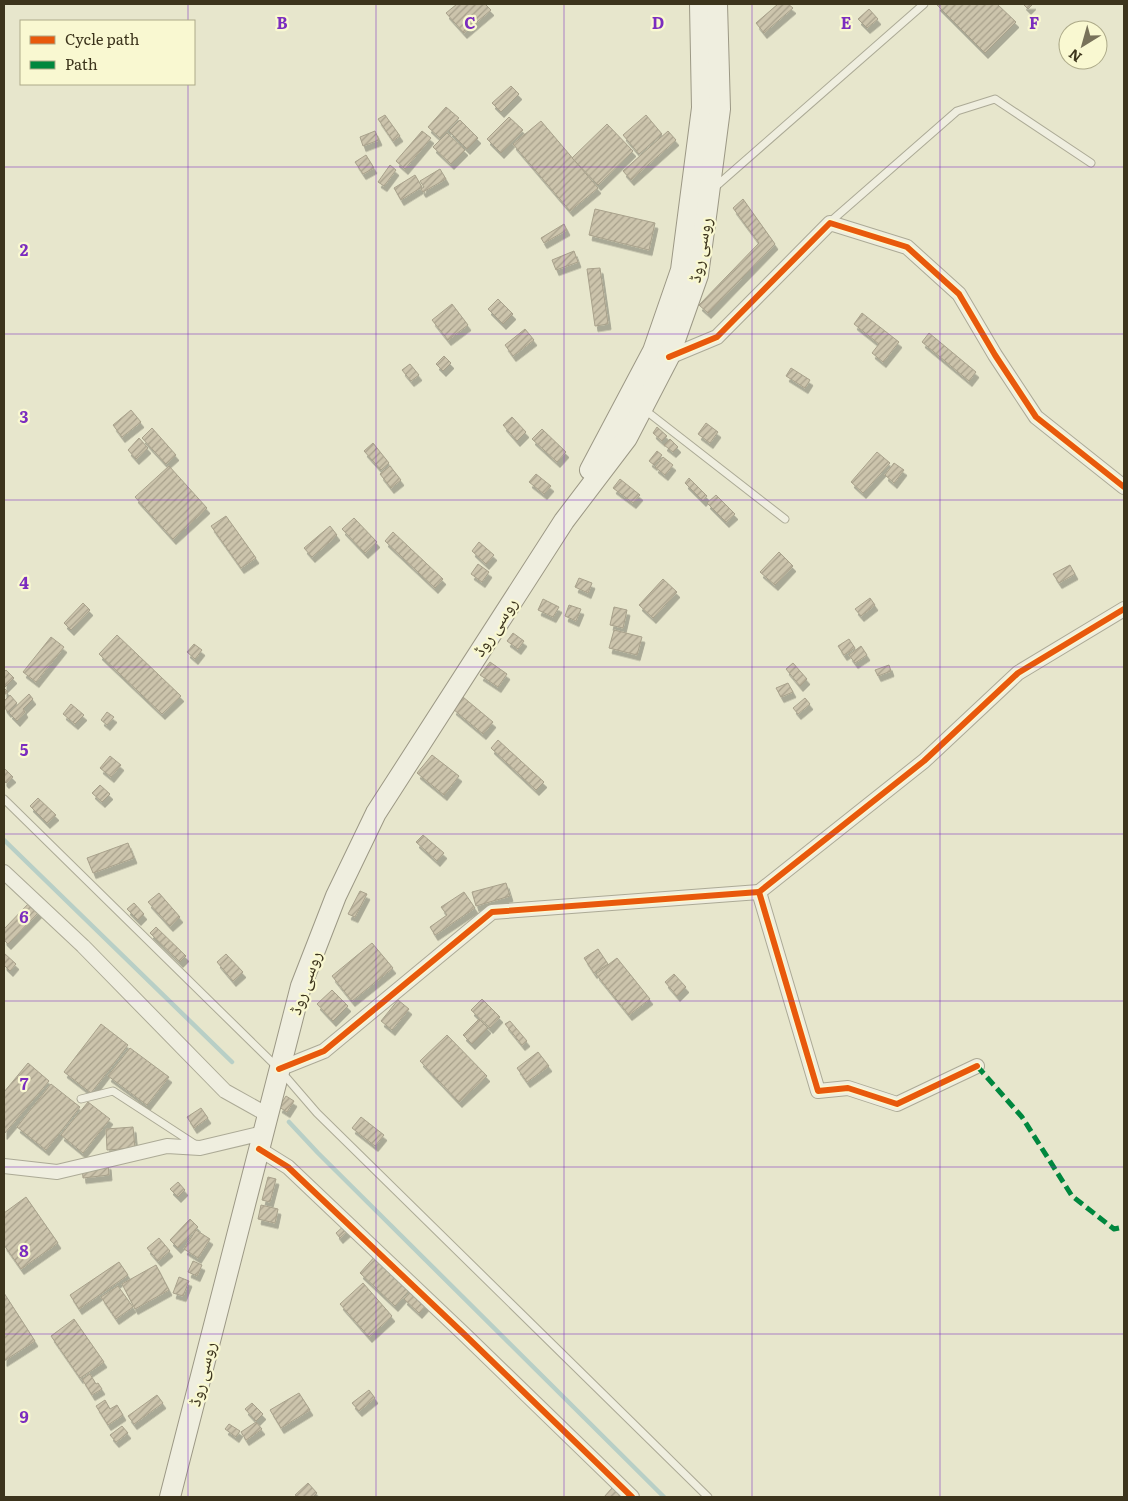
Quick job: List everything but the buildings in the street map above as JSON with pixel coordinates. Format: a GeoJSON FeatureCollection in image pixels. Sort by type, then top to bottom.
{"type":"FeatureCollection","features":[{"type":"Feature","properties":{"kind":"main road","name":"روسی روڈ"},"geometry":{"type":"LineString","coordinates":[[564,521],[653,351],[682,270],[702,108],[700,4]]}},
{"type":"Feature","properties":{"kind":"main road","name":"روسی روڈ"},"geometry":{"type":"LineString","coordinates":[[170,1497],[301,986],[336,896],[376,813],[564,521],[627,438],[669,358],[698,274],[710,192],[720,109],[717,4]]}},
{"type":"Feature","properties":{"kind":"street"},"geometry":{"type":"LineString","coordinates":[[669,358],[717,337],[830,223],[907,247],[959,294],[995,355],[1036,417],[1124,487]]}},
{"type":"Feature","properties":{"kind":"street"},"geometry":{"type":"LineString","coordinates":[[280,1069],[324,1051],[492,912],[759,892],[924,761],[1018,673],[1124,609]]}},
{"type":"Feature","properties":{"kind":"street"},"geometry":{"type":"LineString","coordinates":[[4,872],[83,946],[225,1091],[263,1133],[288,1167],[632,1497]]}},
{"type":"Feature","properties":{"kind":"street"},"geometry":{"type":"LineString","coordinates":[[759,892],[818,1091],[848,1088],[897,1104],[977,1066]]}},
{"type":"Feature","properties":{"kind":"street"},"geometry":{"type":"LineString","coordinates":[[4,1166],[57,1172],[168,1146],[200,1148],[263,1133]]}},
{"type":"Feature","properties":{"kind":"lane"},"geometry":{"type":"LineString","coordinates":[[710,192],[924,4]]}},
{"type":"Feature","properties":{"kind":"lane"},"geometry":{"type":"LineString","coordinates":[[830,223],[957,111],[995,99],[1091,163]]}},
{"type":"Feature","properties":{"kind":"lane"},"geometry":{"type":"LineString","coordinates":[[642,408],[785,519]]}},
{"type":"Feature","properties":{"kind":"lane"},"geometry":{"type":"LineString","coordinates":[[4,799],[280,1069],[324,1120],[708,1497]]}},
{"type":"Feature","properties":{"kind":"lane"},"geometry":{"type":"LineString","coordinates":[[81,1099],[113,1091],[200,1148]]}},
{"type":"Feature","properties":{"kind":"waterway"},"geometry":{"type":"LineString","coordinates":[[4,840],[232,1062]]}},
{"type":"Feature","properties":{"kind":"waterway"},"geometry":{"type":"LineString","coordinates":[[289,1122],[664,1497]]}},
{"type":"Feature","properties":{"kind":"marked path"},"geometry":{"type":"LineString","coordinates":[[977,1066],[1022,1117],[1072,1196],[1114,1229],[1124,1227]]}},
{"type":"Feature","properties":{"kind":"cycle path"},"geometry":{"type":"LineString","coordinates":[[669,357],[717,337],[830,223],[907,247],[959,294],[995,355],[1036,417],[1124,487]]}},
{"type":"Feature","properties":{"kind":"cycle path"},"geometry":{"type":"LineString","coordinates":[[759,892],[924,761],[1018,673],[1124,609]]}},
{"type":"Feature","properties":{"kind":"cycle path"},"geometry":{"type":"LineString","coordinates":[[279,1069],[324,1051],[492,912],[759,892],[818,1091],[848,1088],[897,1104],[977,1066]]}},
{"type":"Feature","properties":{"kind":"cycle path"},"geometry":{"type":"LineString","coordinates":[[259,1149],[288,1167],[632,1497]]}}]}
